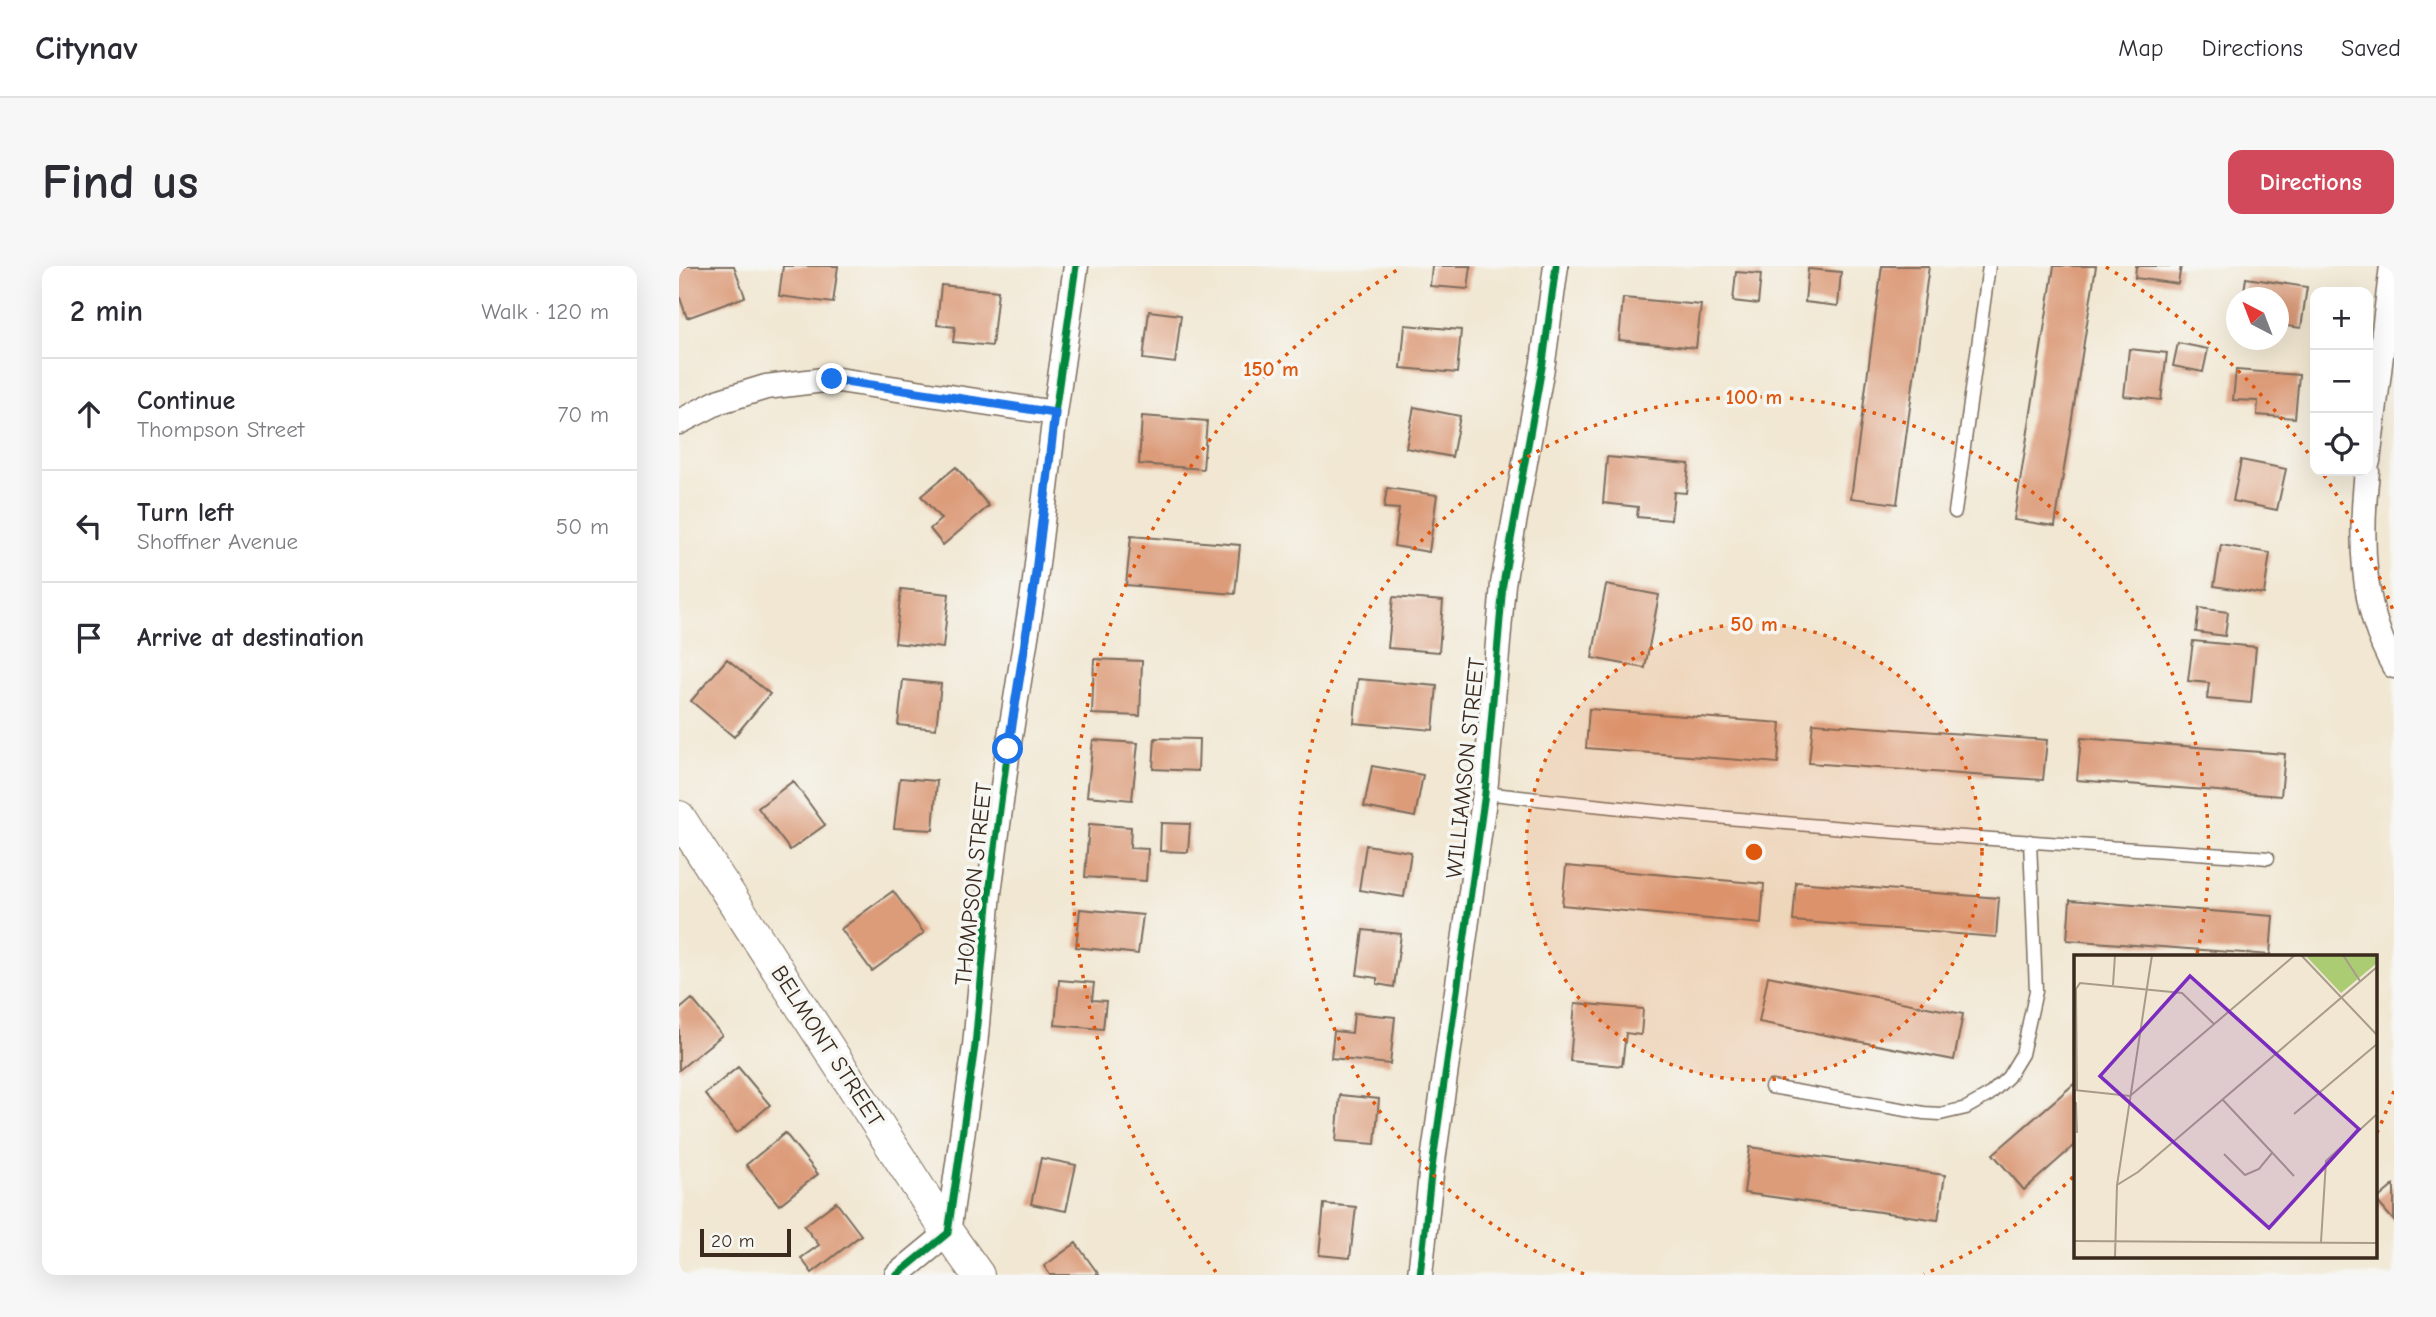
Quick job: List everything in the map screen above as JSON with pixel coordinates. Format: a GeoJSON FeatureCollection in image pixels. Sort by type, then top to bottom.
{"type":"FeatureCollection","features":[{"type":"Feature","properties":{"kind":"street","name":"THOMPSON STREET"},"geometry":{"type":"LineString","coordinates":[[948,1233],[975,1046],[989,893],[1008,749],[1035,581],[1076,266]]}},
{"type":"Feature","properties":{"kind":"street","name":"WILLIAMSON STREET"},"geometry":{"type":"LineString","coordinates":[[1420,1275],[1431,1175],[1485,793],[1503,584],[1543,362],[1556,266]]}},
{"type":"Feature","properties":{"kind":"street"},"geometry":{"type":"LineString","coordinates":[[2373,420],[2392,266]]}},
{"type":"Feature","properties":{"kind":"street"},"geometry":{"type":"LineString","coordinates":[[679,422],[720,401],[766,387],[832,379],[1055,413]]}},
{"type":"Feature","properties":{"kind":"street"},"geometry":{"type":"LineString","coordinates":[[2366,476],[2361,519],[2364,566],[2373,613],[2394,666]]}},
{"type":"Feature","properties":{"kind":"street","name":"BELMONT STREET"},"geometry":{"type":"LineString","coordinates":[[679,817],[948,1233],[978,1275]]}},
{"type":"Feature","properties":{"kind":"street"},"geometry":{"type":"LineString","coordinates":[[897,1275],[948,1233]]}},
{"type":"Feature","properties":{"kind":"lane"},"geometry":{"type":"LineString","coordinates":[[1955,512],[1989,266]]}},
{"type":"Feature","properties":{"kind":"lane"},"geometry":{"type":"LineString","coordinates":[[1485,793],[1600,806],[2268,858]]}},
{"type":"Feature","properties":{"kind":"lane"},"geometry":{"type":"LineString","coordinates":[[1772,1087],[1940,1114],[1966,1108],[1989,1095],[2008,1077],[2022,1054],[2036,991],[2030,841]]}},
{"type":"Feature","properties":{"kind":"building"},"geometry":{"type":"Polygon","coordinates":[[[683,266],[734,266],[745,297],[687,318],[679,295],[679,271],[684,269],[683,266]]]}},
{"type":"Feature","properties":{"kind":"building"},"geometry":{"type":"Polygon","coordinates":[[[783,266],[838,266],[833,303],[779,296],[783,266]]]}},
{"type":"Feature","properties":{"kind":"building"},"geometry":{"type":"Polygon","coordinates":[[[1432,266],[1471,266],[1468,289],[1430,286],[1432,266]]]}},
{"type":"Feature","properties":{"kind":"building"},"geometry":{"type":"Polygon","coordinates":[[[1882,266],[1929,266],[1897,504],[1851,498],[1882,266]]]}},
{"type":"Feature","properties":{"kind":"building"},"geometry":{"type":"Polygon","coordinates":[[[2054,266],[2096,266],[2055,526],[2014,520],[2054,266]]]}},
{"type":"Feature","properties":{"kind":"building"},"geometry":{"type":"Polygon","coordinates":[[[2136,266],[2181,266],[2178,284],[2135,278],[2136,266]]]}},
{"type":"Feature","properties":{"kind":"building"},"geometry":{"type":"Polygon","coordinates":[[[1808,269],[1841,272],[1838,306],[1805,302],[1808,269]]]}},
{"type":"Feature","properties":{"kind":"building"},"geometry":{"type":"Polygon","coordinates":[[[1736,272],[1761,274],[1758,304],[1733,301],[1736,272]]]}},
{"type":"Feature","properties":{"kind":"building"},"geometry":{"type":"Polygon","coordinates":[[[2246,278],[2307,287],[2301,328],[2289,326],[2289,287],[2245,287],[2246,278]]]}},
{"type":"Feature","properties":{"kind":"building"},"geometry":{"type":"Polygon","coordinates":[[[941,285],[998,291],[992,346],[953,342],[955,327],[937,325],[941,285]]]}},
{"type":"Feature","properties":{"kind":"building"},"geometry":{"type":"Polygon","coordinates":[[[1623,298],[1701,305],[1696,348],[1619,340],[1623,298]]]}},
{"type":"Feature","properties":{"kind":"building"},"geometry":{"type":"Polygon","coordinates":[[[1149,311],[1181,315],[1175,363],[1143,359],[1149,311]]]}},
{"type":"Feature","properties":{"kind":"building"},"geometry":{"type":"Polygon","coordinates":[[[1405,325],[1461,330],[1457,373],[1401,368],[1405,325]]]}},
{"type":"Feature","properties":{"kind":"building"},"geometry":{"type":"Polygon","coordinates":[[[2178,343],[2208,349],[2203,372],[2173,366],[2178,343]]]}},
{"type":"Feature","properties":{"kind":"building"},"geometry":{"type":"Polygon","coordinates":[[[2129,349],[2167,353],[2161,400],[2124,396],[2129,349]]]}},
{"type":"Feature","properties":{"kind":"building"},"geometry":{"type":"Polygon","coordinates":[[[2236,370],[2299,375],[2295,418],[2257,415],[2258,401],[2233,400],[2236,370]]]}},
{"type":"Feature","properties":{"kind":"building"},"geometry":{"type":"Polygon","coordinates":[[[1414,407],[1460,416],[1452,457],[1406,448],[1414,407]]]}},
{"type":"Feature","properties":{"kind":"building"},"geometry":{"type":"Polygon","coordinates":[[[1142,416],[1207,421],[1203,469],[1139,464],[1142,416]]]}},
{"type":"Feature","properties":{"kind":"building"},"geometry":{"type":"Polygon","coordinates":[[[1607,457],[1689,464],[1686,493],[1674,492],[1671,520],[1637,517],[1638,507],[1603,503],[1607,457]]]}},
{"type":"Feature","properties":{"kind":"building"},"geometry":{"type":"Polygon","coordinates":[[[2241,460],[2286,469],[2277,510],[2233,501],[2241,460]]]}},
{"type":"Feature","properties":{"kind":"building"},"geometry":{"type":"Polygon","coordinates":[[[956,467],[989,506],[943,545],[930,529],[941,519],[921,496],[956,467]]]}},
{"type":"Feature","properties":{"kind":"building"},"geometry":{"type":"Polygon","coordinates":[[[1387,488],[1437,495],[1429,552],[1394,546],[1399,509],[1384,508],[1387,488]]]}},
{"type":"Feature","properties":{"kind":"building"},"geometry":{"type":"Polygon","coordinates":[[[1131,536],[1240,545],[1235,594],[1126,585],[1131,536]]]}},
{"type":"Feature","properties":{"kind":"building"},"geometry":{"type":"Polygon","coordinates":[[[2221,545],[2270,553],[2264,594],[2214,586],[2221,545]]]}},
{"type":"Feature","properties":{"kind":"building"},"geometry":{"type":"Polygon","coordinates":[[[1606,585],[1659,595],[1645,668],[1592,658],[1606,585]]]}},
{"type":"Feature","properties":{"kind":"building"},"geometry":{"type":"Polygon","coordinates":[[[901,589],[949,594],[943,648],[895,643],[901,589]]]}},
{"type":"Feature","properties":{"kind":"building"},"geometry":{"type":"Polygon","coordinates":[[[1393,597],[1443,601],[1439,652],[1388,648],[1393,597]]]}},
{"type":"Feature","properties":{"kind":"building"},"geometry":{"type":"Polygon","coordinates":[[[2199,608],[2228,612],[2225,636],[2196,632],[2199,608]]]}},
{"type":"Feature","properties":{"kind":"building"},"geometry":{"type":"Polygon","coordinates":[[[2193,641],[2256,647],[2251,703],[2207,699],[2209,683],[2188,681],[2193,641]]]}},
{"type":"Feature","properties":{"kind":"building"},"geometry":{"type":"Polygon","coordinates":[[[727,659],[770,694],[734,737],[691,701],[727,659]]]}},
{"type":"Feature","properties":{"kind":"building"},"geometry":{"type":"Polygon","coordinates":[[[1094,659],[1142,661],[1140,716],[1092,714],[1094,659]]]}},
{"type":"Feature","properties":{"kind":"building"},"geometry":{"type":"Polygon","coordinates":[[[1358,679],[1437,686],[1433,730],[1354,723],[1358,679]]]}},
{"type":"Feature","properties":{"kind":"building"},"geometry":{"type":"Polygon","coordinates":[[[903,680],[941,684],[936,729],[898,725],[903,680]]]}},
{"type":"Feature","properties":{"kind":"building"},"geometry":{"type":"Polygon","coordinates":[[[1589,709],[1781,723],[1778,763],[1586,748],[1589,709]]]}},
{"type":"Feature","properties":{"kind":"building"},"geometry":{"type":"Polygon","coordinates":[[[1813,723],[2047,740],[2043,780],[1809,763],[1813,723]]]}},
{"type":"Feature","properties":{"kind":"building"},"geometry":{"type":"Polygon","coordinates":[[[1155,738],[1199,739],[1198,771],[1153,769],[1155,738]]]}},
{"type":"Feature","properties":{"kind":"building"},"geometry":{"type":"Polygon","coordinates":[[[2081,738],[2285,754],[2281,796],[2077,780],[2081,738]]]}},
{"type":"Feature","properties":{"kind":"building"},"geometry":{"type":"Polygon","coordinates":[[[1093,740],[1138,743],[1132,800],[1087,796],[1093,740]]]}},
{"type":"Feature","properties":{"kind":"building"},"geometry":{"type":"Polygon","coordinates":[[[1372,766],[1423,775],[1415,817],[1364,807],[1372,766]]]}},
{"type":"Feature","properties":{"kind":"building"},"geometry":{"type":"Polygon","coordinates":[[[900,778],[937,781],[933,830],[894,828],[900,778]]]}},
{"type":"Feature","properties":{"kind":"building"},"geometry":{"type":"Polygon","coordinates":[[[793,781],[825,825],[790,850],[758,808],[793,781]]]}},
{"type":"Feature","properties":{"kind":"building"},"geometry":{"type":"Polygon","coordinates":[[[1161,823],[1190,824],[1188,852],[1160,851],[1161,823]]]}},
{"type":"Feature","properties":{"kind":"building"},"geometry":{"type":"Polygon","coordinates":[[[1089,824],[1131,827],[1130,848],[1148,849],[1146,881],[1085,877],[1089,824]]]}},
{"type":"Feature","properties":{"kind":"building"},"geometry":{"type":"Polygon","coordinates":[[[1366,845],[1411,852],[1404,897],[1359,890],[1366,845]]]}},
{"type":"Feature","properties":{"kind":"building"},"geometry":{"type":"Polygon","coordinates":[[[1566,866],[1764,884],[1761,924],[1562,905],[1566,866]]]}},
{"type":"Feature","properties":{"kind":"building"},"geometry":{"type":"Polygon","coordinates":[[[1796,882],[1999,898],[1996,937],[1793,921],[1796,882]]]}},
{"type":"Feature","properties":{"kind":"building"},"geometry":{"type":"Polygon","coordinates":[[[893,891],[924,933],[872,971],[841,929],[893,891]]]}},
{"type":"Feature","properties":{"kind":"building"},"geometry":{"type":"Polygon","coordinates":[[[2070,900],[2273,916],[2270,955],[2067,940],[2070,900]]]}},
{"type":"Feature","properties":{"kind":"building"},"geometry":{"type":"Polygon","coordinates":[[[1080,909],[1143,915],[1138,954],[1076,947],[1080,909]]]}},
{"type":"Feature","properties":{"kind":"building"},"geometry":{"type":"Polygon","coordinates":[[[1363,930],[1401,934],[1394,987],[1377,984],[1377,978],[1357,975],[1363,930]]]}},
{"type":"Feature","properties":{"kind":"building"},"geometry":{"type":"Polygon","coordinates":[[[1768,976],[1963,1014],[1954,1060],[1759,1022],[1768,976]]]}},
{"type":"Feature","properties":{"kind":"building"},"geometry":{"type":"Polygon","coordinates":[[[1059,980],[1094,983],[1092,1000],[1106,1001],[1103,1029],[1055,1025],[1059,980]]]}},
{"type":"Feature","properties":{"kind":"building"},"geometry":{"type":"Polygon","coordinates":[[[692,999],[722,1035],[679,1070],[679,1010],[692,999]]]}},
{"type":"Feature","properties":{"kind":"building"},"geometry":{"type":"Polygon","coordinates":[[[1575,1003],[1643,1009],[1641,1035],[1626,1033],[1622,1066],[1570,1061],[1575,1003]]]}},
{"type":"Feature","properties":{"kind":"building"},"geometry":{"type":"Polygon","coordinates":[[[1354,1013],[1395,1017],[1390,1064],[1331,1058],[1334,1031],[1352,1033],[1354,1013]]]}},
{"type":"Feature","properties":{"kind":"building"},"geometry":{"type":"Polygon","coordinates":[[[738,1067],[770,1105],[737,1133],[705,1094],[738,1067]]]}},
{"type":"Feature","properties":{"kind":"building"},"geometry":{"type":"Polygon","coordinates":[[[2074,1084],[2074,1146],[2024,1190],[1993,1154],[2074,1084]]]}},
{"type":"Feature","properties":{"kind":"building"},"geometry":{"type":"Polygon","coordinates":[[[1340,1095],[1379,1099],[1375,1144],[1336,1141],[1340,1095]]]}},
{"type":"Feature","properties":{"kind":"building"},"geometry":{"type":"Polygon","coordinates":[[[785,1133],[818,1174],[779,1205],[746,1165],[785,1133]]]}},
{"type":"Feature","properties":{"kind":"building"},"geometry":{"type":"Polygon","coordinates":[[[1750,1147],[1945,1175],[1938,1220],[1744,1193],[1750,1147]]]}},
{"type":"Feature","properties":{"kind":"building"},"geometry":{"type":"Polygon","coordinates":[[[1041,1158],[1076,1165],[1066,1211],[1031,1204],[1041,1158]]]}},
{"type":"Feature","properties":{"kind":"building"},"geometry":{"type":"Polygon","coordinates":[[[2394,1185],[2394,1221],[2377,1201],[2394,1185]]]}},
{"type":"Feature","properties":{"kind":"building"},"geometry":{"type":"Polygon","coordinates":[[[836,1202],[861,1235],[812,1273],[801,1258],[819,1245],[804,1226],[836,1202]]]}},
{"type":"Feature","properties":{"kind":"building"},"geometry":{"type":"Polygon","coordinates":[[[1324,1204],[1356,1207],[1350,1258],[1319,1255],[1324,1204]]]}},
{"type":"Feature","properties":{"kind":"building"},"geometry":{"type":"Polygon","coordinates":[[[1076,1243],[1099,1275],[1050,1275],[1044,1266],[1076,1243]]]}},
{"type":"Feature","properties":{"kind":"cycle path"},"geometry":{"type":"LineString","coordinates":[[897,1275],[948,1233],[975,1046],[989,893],[1008,749],[1035,581],[1076,266]]}},
{"type":"Feature","properties":{"kind":"cycle path"},"geometry":{"type":"LineString","coordinates":[[1420,1275],[1431,1175],[1485,793],[1503,584],[1543,362],[1556,266]]}},
{"type":"Feature","properties":{"kind":"route"},"geometry":{"type":"LineString","coordinates":[[832,379],[1055,413],[1035,581],[1008,749]]}}]}
